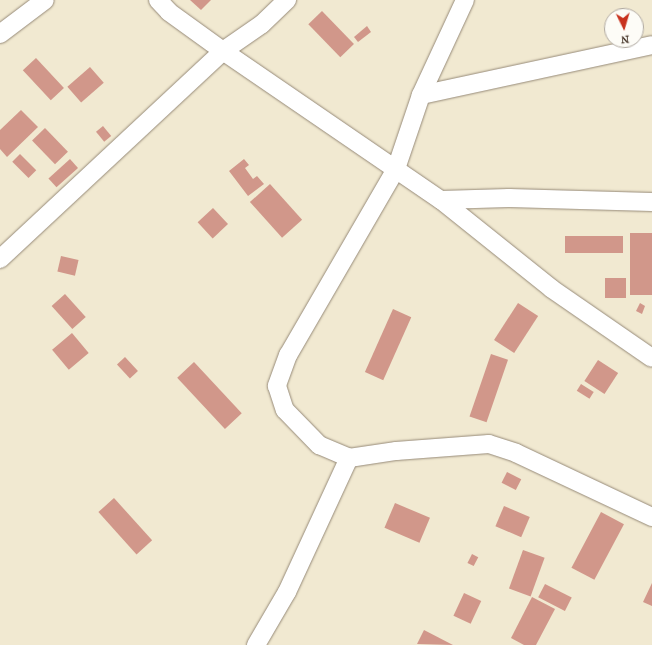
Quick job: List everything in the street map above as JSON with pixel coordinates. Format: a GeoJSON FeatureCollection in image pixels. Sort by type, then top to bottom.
{"type":"FeatureCollection","features":[{"type":"Feature","properties":{"kind":"street"},"geometry":{"type":"LineString","coordinates":[[0,34],[45,0]]}},
{"type":"Feature","properties":{"kind":"street"},"geometry":{"type":"LineString","coordinates":[[158,0],[169,12],[223,51],[441,200],[552,289],[652,358]]}},
{"type":"Feature","properties":{"kind":"street"},"geometry":{"type":"LineString","coordinates":[[0,259],[223,51],[262,24],[287,0]]}},
{"type":"Feature","properties":{"kind":"street"},"geometry":{"type":"LineString","coordinates":[[465,0],[421,95],[396,169],[288,354],[277,386],[285,410],[319,446],[349,458],[396,451],[489,444],[516,453],[652,517]]}},
{"type":"Feature","properties":{"kind":"street"},"geometry":{"type":"LineString","coordinates":[[421,95],[652,45]]}},
{"type":"Feature","properties":{"kind":"street"},"geometry":{"type":"LineString","coordinates":[[441,200],[509,198],[652,202]]}},
{"type":"Feature","properties":{"kind":"street"},"geometry":{"type":"LineString","coordinates":[[256,645],[287,592],[349,458]]}},
{"type":"Feature","properties":{"kind":"building"},"geometry":{"type":"Polygon","coordinates":[[[190,0],[211,0],[201,10],[190,0]]]}},
{"type":"Feature","properties":{"kind":"building"},"geometry":{"type":"Polygon","coordinates":[[[322,11],[354,44],[340,57],[308,24],[322,11]]]}},
{"type":"Feature","properties":{"kind":"building"},"geometry":{"type":"Polygon","coordinates":[[[367,26],[371,32],[358,42],[354,37],[367,26]]]}},
{"type":"Feature","properties":{"kind":"building"},"geometry":{"type":"Polygon","coordinates":[[[36,58],[64,88],[51,100],[23,70],[36,58]]]}},
{"type":"Feature","properties":{"kind":"building"},"geometry":{"type":"Polygon","coordinates":[[[90,67],[104,83],[81,103],[67,87],[90,67]]]}},
{"type":"Feature","properties":{"kind":"building"},"geometry":{"type":"Polygon","coordinates":[[[21,110],[38,127],[7,157],[0,149],[0,130],[21,110]]]}},
{"type":"Feature","properties":{"kind":"building"},"geometry":{"type":"Polygon","coordinates":[[[103,126],[111,136],[104,142],[96,132],[103,126]]]}},
{"type":"Feature","properties":{"kind":"building"},"geometry":{"type":"Polygon","coordinates":[[[45,128],[68,152],[55,164],[32,141],[45,128]]]}},
{"type":"Feature","properties":{"kind":"building"},"geometry":{"type":"Polygon","coordinates":[[[20,154],[36,170],[28,178],[12,162],[20,154]]]}},
{"type":"Feature","properties":{"kind":"building"},"geometry":{"type":"Polygon","coordinates":[[[70,159],[78,168],[56,187],[48,178],[70,159]]]}},
{"type":"Feature","properties":{"kind":"building"},"geometry":{"type":"Polygon","coordinates":[[[244,159],[249,165],[245,168],[253,179],[257,176],[264,184],[248,196],[229,171],[244,159]]]}},
{"type":"Feature","properties":{"kind":"building"},"geometry":{"type":"Polygon","coordinates":[[[270,184],[302,220],[282,238],[250,202],[270,184]]]}},
{"type":"Feature","properties":{"kind":"building"},"geometry":{"type":"Polygon","coordinates":[[[213,208],[228,224],[213,238],[198,222],[213,208]]]}},
{"type":"Feature","properties":{"kind":"building"},"geometry":{"type":"Polygon","coordinates":[[[630,233],[652,233],[652,295],[630,295],[630,233]]]}},
{"type":"Feature","properties":{"kind":"building"},"geometry":{"type":"Polygon","coordinates":[[[565,236],[623,236],[623,253],[565,253],[565,236]]]}},
{"type":"Feature","properties":{"kind":"building"},"geometry":{"type":"Polygon","coordinates":[[[61,256],[79,260],[75,276],[57,272],[61,256]]]}},
{"type":"Feature","properties":{"kind":"building"},"geometry":{"type":"Polygon","coordinates":[[[605,278],[626,278],[626,298],[605,298],[605,278]]]}},
{"type":"Feature","properties":{"kind":"building"},"geometry":{"type":"Polygon","coordinates":[[[65,294],[86,317],[72,329],[52,306],[65,294]]]}},
{"type":"Feature","properties":{"kind":"building"},"geometry":{"type":"Polygon","coordinates":[[[518,303],[538,316],[514,353],[494,340],[518,303]]]}},
{"type":"Feature","properties":{"kind":"building"},"geometry":{"type":"Polygon","coordinates":[[[640,303],[645,306],[642,314],[636,311],[640,303]]]}},
{"type":"Feature","properties":{"kind":"building"},"geometry":{"type":"Polygon","coordinates":[[[393,309],[411,317],[383,380],[365,372],[393,309]]]}},
{"type":"Feature","properties":{"kind":"building"},"geometry":{"type":"Polygon","coordinates":[[[72,333],[89,353],[69,370],[52,350],[72,333]]]}},
{"type":"Feature","properties":{"kind":"building"},"geometry":{"type":"Polygon","coordinates":[[[491,354],[508,360],[487,422],[470,416],[491,354]]]}},
{"type":"Feature","properties":{"kind":"building"},"geometry":{"type":"Polygon","coordinates":[[[125,357],[138,371],[130,378],[117,365],[125,357]]]}},
{"type":"Feature","properties":{"kind":"building"},"geometry":{"type":"Polygon","coordinates":[[[598,360],[618,373],[605,394],[584,381],[598,360]]]}},
{"type":"Feature","properties":{"kind":"building"},"geometry":{"type":"Polygon","coordinates":[[[194,362],[242,413],[225,429],[177,378],[194,362]]]}},
{"type":"Feature","properties":{"kind":"building"},"geometry":{"type":"Polygon","coordinates":[[[581,384],[594,392],[589,399],[577,391],[581,384]]]}},
{"type":"Feature","properties":{"kind":"building"},"geometry":{"type":"Polygon","coordinates":[[[507,472],[521,479],[516,490],[502,483],[507,472]]]}},
{"type":"Feature","properties":{"kind":"building"},"geometry":{"type":"Polygon","coordinates":[[[114,498],[152,540],[137,554],[98,512],[114,498]]]}},
{"type":"Feature","properties":{"kind":"building"},"geometry":{"type":"Polygon","coordinates":[[[395,503],[430,518],[419,543],[384,528],[395,503]]]}},
{"type":"Feature","properties":{"kind":"building"},"geometry":{"type":"Polygon","coordinates":[[[504,506],[530,517],[521,537],[495,526],[504,506]]]}},
{"type":"Feature","properties":{"kind":"building"},"geometry":{"type":"Polygon","coordinates":[[[601,512],[624,524],[594,580],[571,568],[601,512]]]}},
{"type":"Feature","properties":{"kind":"building"},"geometry":{"type":"Polygon","coordinates":[[[523,550],[545,558],[531,596],[509,589],[523,550]]]}},
{"type":"Feature","properties":{"kind":"building"},"geometry":{"type":"Polygon","coordinates":[[[472,554],[478,557],[474,566],[467,563],[472,554]]]}},
{"type":"Feature","properties":{"kind":"building"},"geometry":{"type":"Polygon","coordinates":[[[652,583],[652,606],[643,602],[652,583]]]}},
{"type":"Feature","properties":{"kind":"building"},"geometry":{"type":"Polygon","coordinates":[[[545,584],[572,598],[565,611],[538,597],[545,584]]]}},
{"type":"Feature","properties":{"kind":"building"},"geometry":{"type":"Polygon","coordinates":[[[464,593],[481,601],[471,624],[453,616],[464,593]]]}},
{"type":"Feature","properties":{"kind":"building"},"geometry":{"type":"Polygon","coordinates":[[[532,597],[555,609],[536,645],[524,645],[511,638],[532,597]]]}},
{"type":"Feature","properties":{"kind":"building"},"geometry":{"type":"Polygon","coordinates":[[[424,630],[453,645],[417,644],[424,630]]]}}]}
